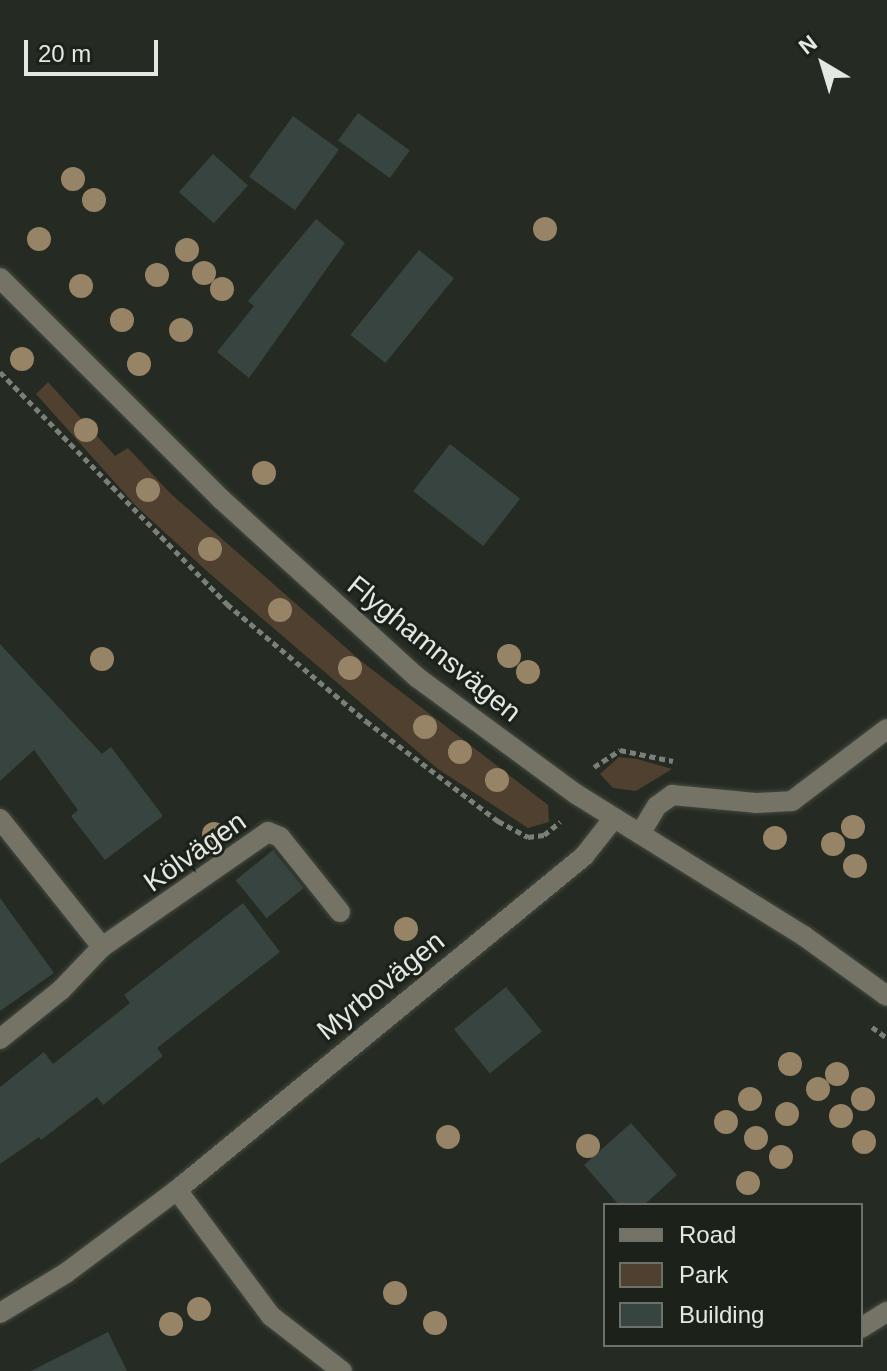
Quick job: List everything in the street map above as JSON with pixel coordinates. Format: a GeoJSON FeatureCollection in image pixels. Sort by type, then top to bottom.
{"type":"FeatureCollection","features":[{"type":"Feature","properties":{"kind":"street","name":"Flyghamnsvägen"},"geometry":{"type":"LineString","coordinates":[[0,278],[74,357],[335,606],[418,678],[614,818],[804,936],[887,996]]}},
{"type":"Feature","properties":{"kind":"street"},"geometry":{"type":"LineString","coordinates":[[640,834],[657,806],[672,795],[756,803],[792,801],[887,729]]}},
{"type":"Feature","properties":{"kind":"street","name":"Myrbovägen"},"geometry":{"type":"LineString","coordinates":[[0,1313],[66,1273],[177,1190],[595,843],[614,818]]}},
{"type":"Feature","properties":{"kind":"street"},"geometry":{"type":"LineString","coordinates":[[0,819],[102,947]]}},
{"type":"Feature","properties":{"kind":"street","name":"Kölvägen"},"geometry":{"type":"LineString","coordinates":[[0,1039],[61,990],[102,947],[268,832],[280,837],[340,912]]}},
{"type":"Feature","properties":{"kind":"street"},"geometry":{"type":"LineString","coordinates":[[177,1190],[271,1316],[342,1371]]}},
{"type":"Feature","properties":{"kind":"street"},"geometry":{"type":"LineString","coordinates":[[863,1327],[887,1312]]}},
{"type":"Feature","properties":{"kind":"path"},"geometry":{"type":"LineString","coordinates":[[0,372],[227,604],[366,721],[518,832],[528,837],[544,835],[559,822],[595,843]]}},
{"type":"Feature","properties":{"kind":"path"},"geometry":{"type":"LineString","coordinates":[[863,1020],[887,1038]]}},
{"type":"Feature","properties":{"kind":"green space"},"geometry":{"type":"Polygon","coordinates":[[[48,382],[115,456],[128,448],[171,494],[361,661],[548,805],[549,822],[528,828],[438,769],[209,573],[136,506],[36,394],[48,382]]]}},
{"type":"Feature","properties":{"kind":"green space"},"geometry":{"type":"Polygon","coordinates":[[[619,757],[672,769],[636,791],[613,788],[600,774],[619,757]]]}},
{"type":"Feature","properties":{"kind":"building"},"geometry":{"type":"Polygon","coordinates":[[[358,113],[410,151],[390,178],[338,141],[358,113]]]}},
{"type":"Feature","properties":{"kind":"building"},"geometry":{"type":"Polygon","coordinates":[[[293,116],[339,150],[295,210],[249,177],[293,116]]]}},
{"type":"Feature","properties":{"kind":"building"},"geometry":{"type":"Polygon","coordinates":[[[213,154],[248,185],[214,223],[179,192],[213,154]]]}},
{"type":"Feature","properties":{"kind":"building"},"geometry":{"type":"Polygon","coordinates":[[[316,219],[345,243],[249,378],[217,352],[254,306],[248,301],[316,219]]]}},
{"type":"Feature","properties":{"kind":"building"},"geometry":{"type":"Polygon","coordinates":[[[419,250],[454,278],[385,363],[350,335],[419,250]]]}},
{"type":"Feature","properties":{"kind":"building"},"geometry":{"type":"Polygon","coordinates":[[[450,444],[520,499],[483,546],[413,491],[450,444]]]}},
{"type":"Feature","properties":{"kind":"building"},"geometry":{"type":"Polygon","coordinates":[[[0,644],[102,754],[111,747],[163,816],[105,860],[71,816],[78,810],[34,750],[0,781],[0,644]]]}},
{"type":"Feature","properties":{"kind":"building"},"geometry":{"type":"Polygon","coordinates":[[[273,850],[304,888],[267,918],[236,880],[273,850]]]}},
{"type":"Feature","properties":{"kind":"building"},"geometry":{"type":"Polygon","coordinates":[[[0,898],[54,973],[0,1011],[0,898]]]}},
{"type":"Feature","properties":{"kind":"building"},"geometry":{"type":"Polygon","coordinates":[[[243,903],[280,952],[157,1048],[163,1056],[103,1105],[97,1097],[41,1140],[39,1137],[0,1164],[0,1087],[44,1052],[53,1064],[130,1003],[124,995],[243,903]]]}},
{"type":"Feature","properties":{"kind":"building"},"geometry":{"type":"Polygon","coordinates":[[[506,987],[542,1031],[490,1073],[454,1029],[506,987]]]}},
{"type":"Feature","properties":{"kind":"building"},"geometry":{"type":"Polygon","coordinates":[[[631,1123],[677,1175],[646,1203],[617,1203],[584,1165],[631,1123]]]}},
{"type":"Feature","properties":{"kind":"building"},"geometry":{"type":"Polygon","coordinates":[[[108,1332],[127,1371],[31,1371],[108,1332]]]}}]}
